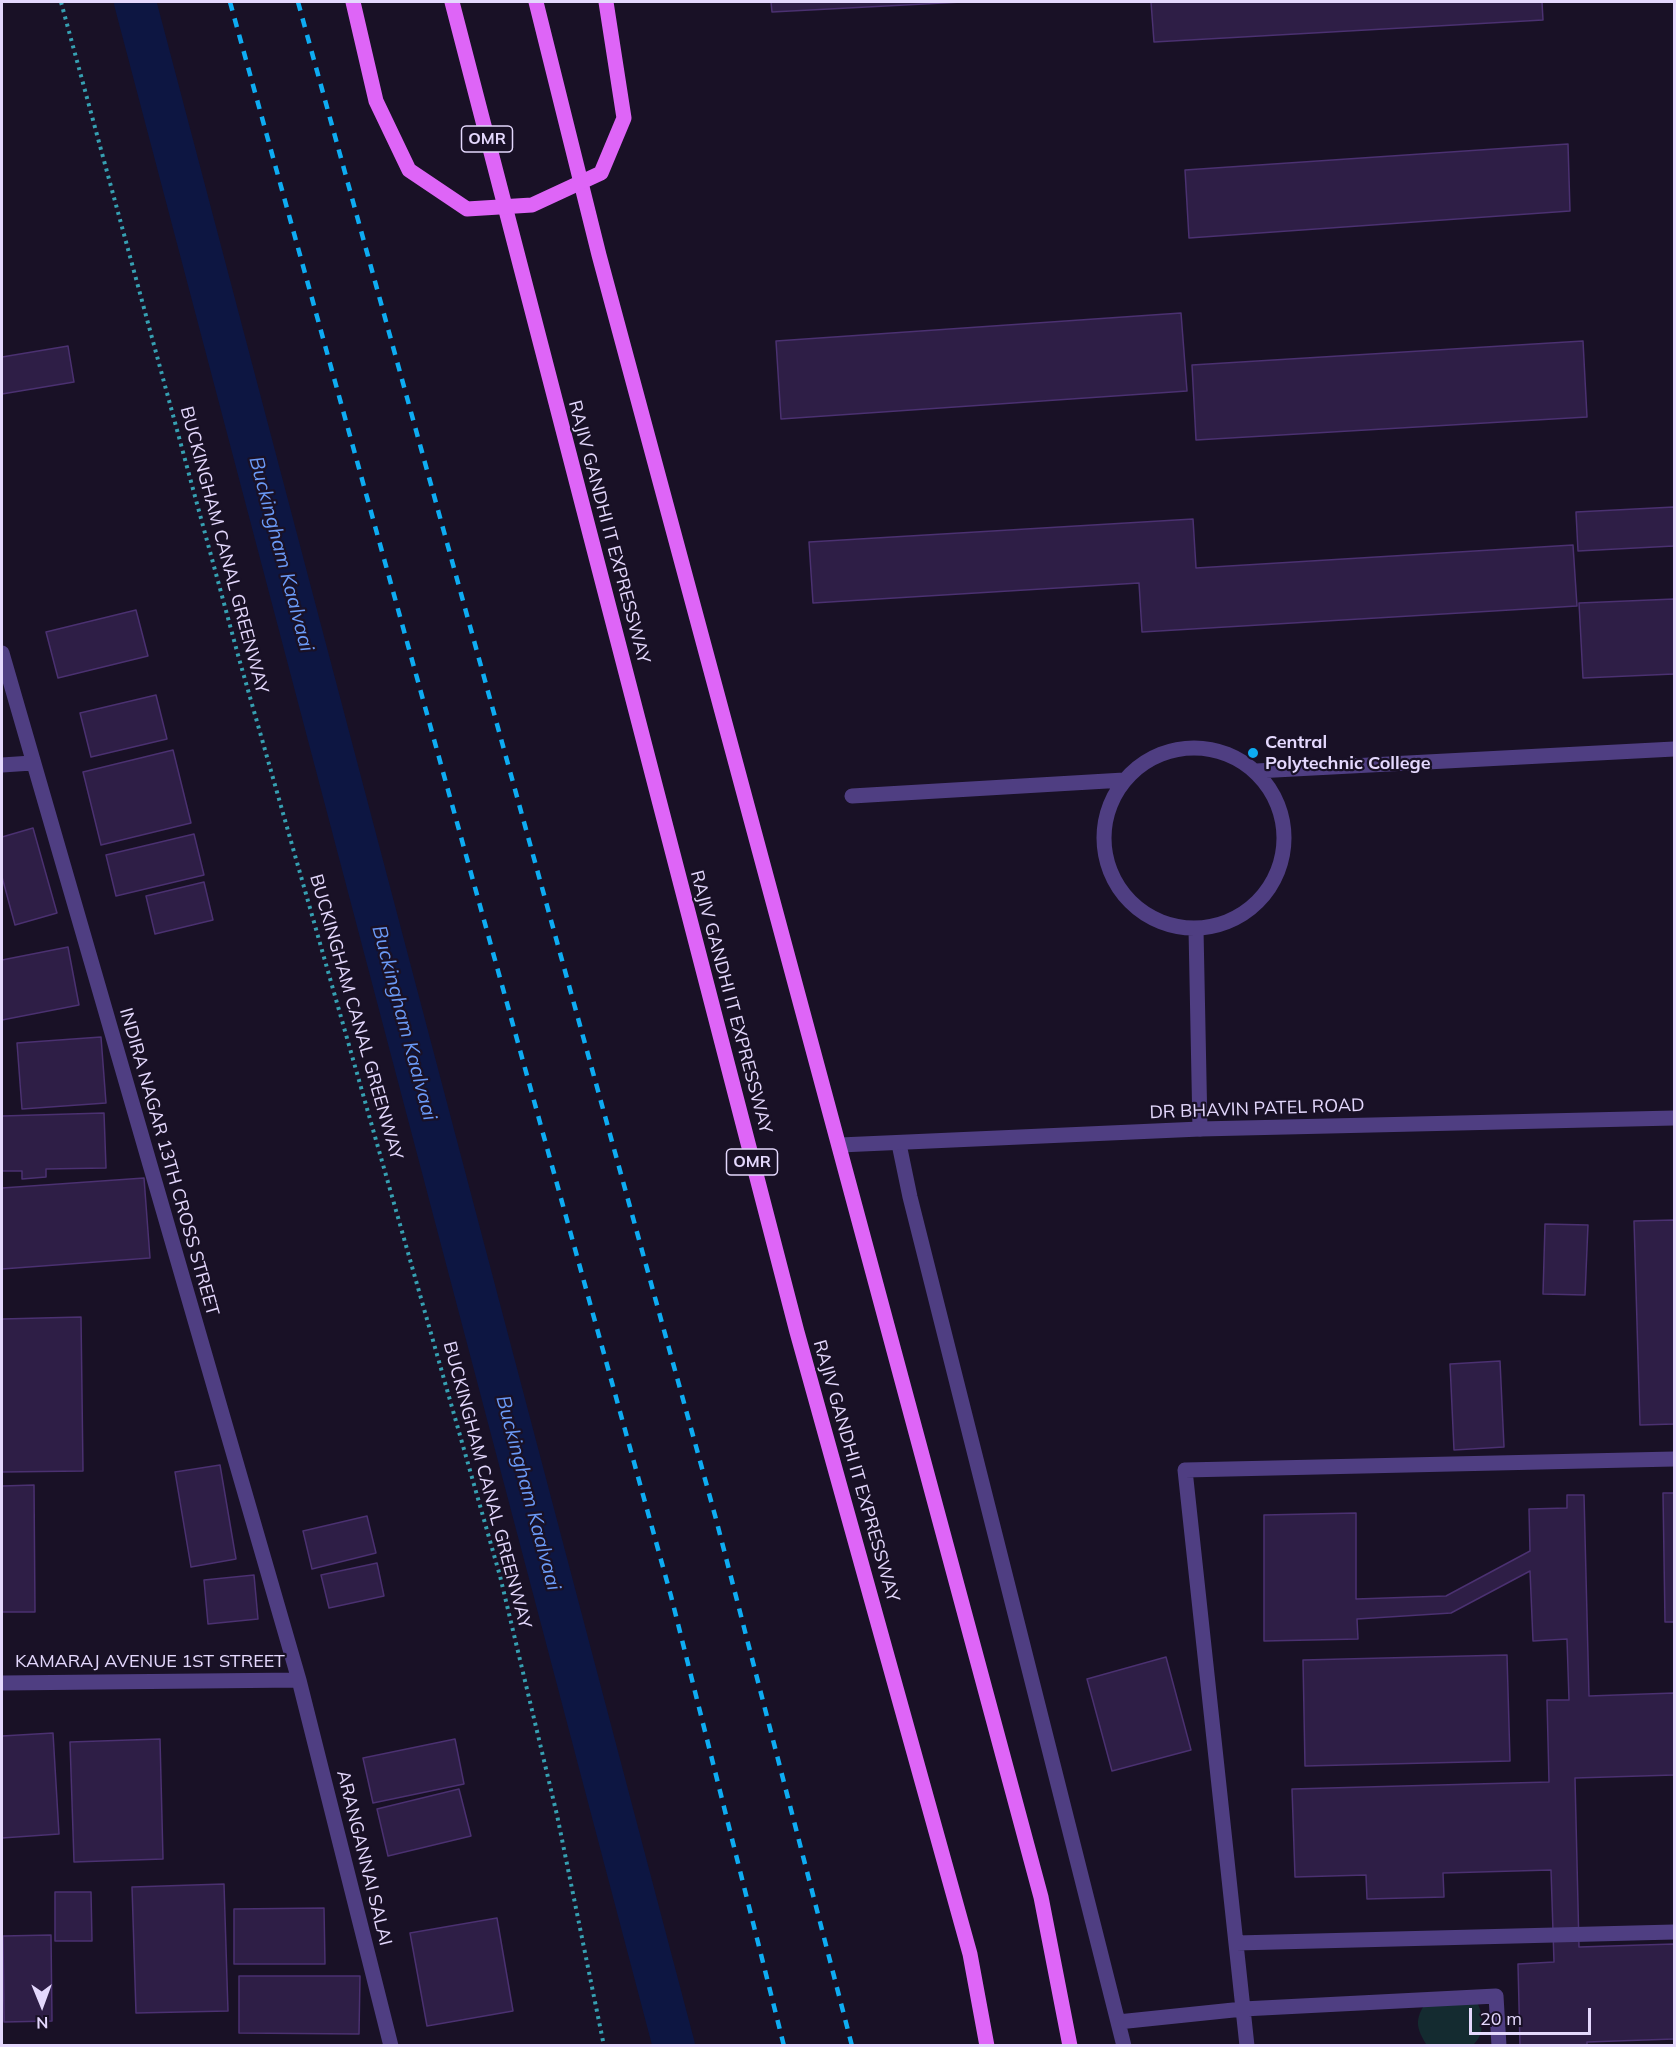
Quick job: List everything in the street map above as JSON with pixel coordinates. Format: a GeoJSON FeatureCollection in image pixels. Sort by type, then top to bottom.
{"type":"FeatureCollection","features":[{"type":"Feature","properties":{"kind":"main road"},"geometry":{"type":"LineString","coordinates":[[353,2],[376,101],[409,170],[467,209],[532,205],[601,172],[624,118],[606,2]]}},
{"type":"Feature","properties":{"kind":"main road","name":"RAJIV GANDHI IT EXPRESSWAY"},"geometry":{"type":"LineString","coordinates":[[452,2],[797,1332],[970,1954],[987,2046]]}},
{"type":"Feature","properties":{"kind":"main road"},"geometry":{"type":"LineString","coordinates":[[536,2],[599,255],[1041,1897],[1071,2046]]}},
{"type":"Feature","properties":{"kind":"street","name":"INDIRA NAGAR 13TH CROSS STREET"},"geometry":{"type":"LineString","coordinates":[[2,653],[299,1680]]}},
{"type":"Feature","properties":{"kind":"street"},"geometry":{"type":"LineString","coordinates":[[1203,748],[1231,756],[1256,771],[1273,792],[1283,817],[1286,844],[1280,870],[1267,894],[1247,913],[1222,924],[1196,929],[1167,925],[1141,911],[1120,891],[1107,864],[1103,834],[1109,806],[1124,780],[1146,761],[1173,750],[1203,748]]}},
{"type":"Feature","properties":{"kind":"street"},"geometry":{"type":"LineString","coordinates":[[1256,771],[1674,749]]}},
{"type":"Feature","properties":{"kind":"street"},"geometry":{"type":"LineString","coordinates":[[2,765],[32,763]]}},
{"type":"Feature","properties":{"kind":"street"},"geometry":{"type":"LineString","coordinates":[[852,796],[1124,780]]}},
{"type":"Feature","properties":{"kind":"street"},"geometry":{"type":"LineString","coordinates":[[1196,929],[1200,1129]]}},
{"type":"Feature","properties":{"kind":"street","name":"DR BHAVIN PATEL ROAD"},"geometry":{"type":"LineString","coordinates":[[840,1146],[1200,1129],[1674,1118]]}},
{"type":"Feature","properties":{"kind":"street"},"geometry":{"type":"LineString","coordinates":[[899,1144],[910,1197],[1124,2046]]}},
{"type":"Feature","properties":{"kind":"street"},"geometry":{"type":"LineString","coordinates":[[1247,2046],[1185,1470],[1674,1459]]}},
{"type":"Feature","properties":{"kind":"street","name":"KAMARAJ AVENUE 1ST STREET"},"geometry":{"type":"LineString","coordinates":[[2,1683],[299,1680]]}},
{"type":"Feature","properties":{"kind":"street","name":"ARANGANNAI SALAI"},"geometry":{"type":"LineString","coordinates":[[299,1680],[391,2046]]}},
{"type":"Feature","properties":{"kind":"street"},"geometry":{"type":"LineString","coordinates":[[1236,1943],[1674,1932]]}},
{"type":"Feature","properties":{"kind":"street"},"geometry":{"type":"LineString","coordinates":[[1118,2022],[1243,2009],[1496,1996],[1499,2046]]}},
{"type":"Feature","properties":{"kind":"path","name":"BUCKINGHAM CANAL GREENWAY"},"geometry":{"type":"LineString","coordinates":[[61,2],[238,655],[500,1576],[557,1815],[604,2046]]}},
{"type":"Feature","properties":{"kind":"green space"},"geometry":{"type":"Polygon","coordinates":[[[1428,1999],[1477,2002],[1482,2025],[1477,2041],[1473,2045],[1426,2044],[1418,2021],[1428,1999]]]}},
{"type":"Feature","properties":{"kind":"building"},"geometry":{"type":"Polygon","coordinates":[[[771,2],[962,2],[772,12],[771,2]]]}},
{"type":"Feature","properties":{"kind":"building"},"geometry":{"type":"Polygon","coordinates":[[[1151,2],[1542,2],[1543,20],[1154,42],[1151,2]]]}},
{"type":"Feature","properties":{"kind":"building"},"geometry":{"type":"Polygon","coordinates":[[[1568,144],[1570,211],[1189,238],[1185,170],[1568,144]]]}},
{"type":"Feature","properties":{"kind":"building"},"geometry":{"type":"Polygon","coordinates":[[[1181,313],[1187,391],[781,419],[776,341],[1181,313]]]}},
{"type":"Feature","properties":{"kind":"building"},"geometry":{"type":"Polygon","coordinates":[[[1583,341],[1587,417],[1196,440],[1192,365],[1583,341]]]}},
{"type":"Feature","properties":{"kind":"building"},"geometry":{"type":"Polygon","coordinates":[[[68,346],[74,382],[2,394],[2,357],[68,346]]]}},
{"type":"Feature","properties":{"kind":"building"},"geometry":{"type":"Polygon","coordinates":[[[1674,507],[1674,546],[1578,551],[1576,512],[1674,507]]]}},
{"type":"Feature","properties":{"kind":"building"},"geometry":{"type":"Polygon","coordinates":[[[1193,519],[1196,568],[1573,545],[1577,606],[1142,632],[1139,583],[813,603],[809,542],[1193,519]]]}},
{"type":"Feature","properties":{"kind":"building"},"geometry":{"type":"Polygon","coordinates":[[[1674,599],[1674,674],[1583,678],[1579,603],[1674,599]]]}},
{"type":"Feature","properties":{"kind":"building"},"geometry":{"type":"Polygon","coordinates":[[[136,610],[148,656],[58,678],[46,632],[136,610]]]}},
{"type":"Feature","properties":{"kind":"building"},"geometry":{"type":"Polygon","coordinates":[[[156,695],[167,739],[91,757],[80,713],[156,695]]]}},
{"type":"Feature","properties":{"kind":"building"},"geometry":{"type":"Polygon","coordinates":[[[173,750],[191,823],[101,845],[83,772],[173,750]]]}},
{"type":"Feature","properties":{"kind":"building"},"geometry":{"type":"Polygon","coordinates":[[[33,828],[57,913],[15,925],[2,877],[2,837],[33,828]]]}},
{"type":"Feature","properties":{"kind":"building"},"geometry":{"type":"Polygon","coordinates":[[[194,834],[204,875],[116,896],[106,855],[194,834]]]}},
{"type":"Feature","properties":{"kind":"building"},"geometry":{"type":"Polygon","coordinates":[[[204,882],[213,920],[155,934],[146,896],[204,882]]]}},
{"type":"Feature","properties":{"kind":"building"},"geometry":{"type":"Polygon","coordinates":[[[68,947],[79,1005],[2,1020],[2,960],[68,947]]]}},
{"type":"Feature","properties":{"kind":"building"},"geometry":{"type":"Polygon","coordinates":[[[101,1037],[106,1103],[22,1109],[17,1043],[101,1037]]]}},
{"type":"Feature","properties":{"kind":"building"},"geometry":{"type":"Polygon","coordinates":[[[104,1113],[106,1168],[46,1169],[46,1177],[22,1179],[22,1171],[2,1171],[2,1116],[104,1113]]]}},
{"type":"Feature","properties":{"kind":"building"},"geometry":{"type":"Polygon","coordinates":[[[144,1178],[150,1258],[2,1269],[2,1188],[144,1178]]]}},
{"type":"Feature","properties":{"kind":"building"},"geometry":{"type":"Polygon","coordinates":[[[1674,1220],[1674,1424],[1640,1425],[1634,1221],[1674,1220]]]}},
{"type":"Feature","properties":{"kind":"building"},"geometry":{"type":"Polygon","coordinates":[[[1545,1224],[1588,1225],[1585,1295],[1543,1294],[1545,1224]]]}},
{"type":"Feature","properties":{"kind":"building"},"geometry":{"type":"Polygon","coordinates":[[[81,1317],[83,1471],[2,1472],[2,1319],[81,1317]]]}},
{"type":"Feature","properties":{"kind":"building"},"geometry":{"type":"Polygon","coordinates":[[[1500,1361],[1504,1447],[1454,1450],[1450,1364],[1500,1361]]]}},
{"type":"Feature","properties":{"kind":"building"},"geometry":{"type":"Polygon","coordinates":[[[220,1465],[236,1559],[191,1567],[175,1472],[220,1465]]]}},
{"type":"Feature","properties":{"kind":"building"},"geometry":{"type":"Polygon","coordinates":[[[34,1485],[35,1612],[2,1612],[2,1486],[34,1485]]]}},
{"type":"Feature","properties":{"kind":"building"},"geometry":{"type":"Polygon","coordinates":[[[1663,1493],[1674,1493],[1674,1622],[1665,1622],[1663,1493]]]}},
{"type":"Feature","properties":{"kind":"building"},"geometry":{"type":"Polygon","coordinates":[[[1567,1495],[1584,1495],[1589,1696],[1674,1693],[1674,1775],[1575,1778],[1579,1947],[1674,1944],[1674,2039],[1587,2042],[1587,2046],[1520,2046],[1518,1964],[1554,1962],[1551,1870],[1443,1873],[1444,1897],[1367,1899],[1366,1875],[1295,1877],[1292,1789],[1549,1782],[1547,1700],[1569,1700],[1567,1639],[1533,1641],[1530,1571],[1451,1613],[1357,1619],[1358,1639],[1264,1641],[1264,1515],[1356,1513],[1356,1599],[1446,1596],[1530,1551],[1529,1509],[1567,1508],[1567,1495]]]}},
{"type":"Feature","properties":{"kind":"building"},"geometry":{"type":"Polygon","coordinates":[[[367,1516],[376,1553],[312,1569],[303,1531],[367,1516]]]}},
{"type":"Feature","properties":{"kind":"building"},"geometry":{"type":"Polygon","coordinates":[[[377,1563],[384,1596],[329,1608],[321,1575],[377,1563]]]}},
{"type":"Feature","properties":{"kind":"building"},"geometry":{"type":"Polygon","coordinates":[[[254,1575],[258,1619],[208,1624],[204,1580],[254,1575]]]}},
{"type":"Feature","properties":{"kind":"building"},"geometry":{"type":"Polygon","coordinates":[[[1507,1655],[1510,1761],[1305,1766],[1303,1660],[1507,1655]]]}},
{"type":"Feature","properties":{"kind":"building"},"geometry":{"type":"Polygon","coordinates":[[[1166,1657],[1191,1750],[1112,1771],[1087,1679],[1166,1657]]]}},
{"type":"Feature","properties":{"kind":"building"},"geometry":{"type":"Polygon","coordinates":[[[53,1733],[59,1834],[2,1838],[2,1736],[53,1733]]]}},
{"type":"Feature","properties":{"kind":"building"},"geometry":{"type":"Polygon","coordinates":[[[160,1739],[163,1859],[74,1862],[70,1742],[160,1739]]]}},
{"type":"Feature","properties":{"kind":"building"},"geometry":{"type":"Polygon","coordinates":[[[455,1739],[464,1784],[373,1803],[363,1758],[455,1739]]]}},
{"type":"Feature","properties":{"kind":"building"},"geometry":{"type":"Polygon","coordinates":[[[459,1789],[471,1836],[388,1856],[377,1809],[459,1789]]]}},
{"type":"Feature","properties":{"kind":"building"},"geometry":{"type":"Polygon","coordinates":[[[224,1884],[228,2011],[136,2013],[132,1887],[224,1884]]]}},
{"type":"Feature","properties":{"kind":"building"},"geometry":{"type":"Polygon","coordinates":[[[55,1892],[91,1892],[92,1941],[55,1941],[55,1892]]]}},
{"type":"Feature","properties":{"kind":"building"},"geometry":{"type":"Polygon","coordinates":[[[324,1908],[325,1964],[234,1964],[234,1909],[324,1908]]]}},
{"type":"Feature","properties":{"kind":"building"},"geometry":{"type":"Polygon","coordinates":[[[497,1918],[513,2011],[427,2026],[410,1933],[497,1918]]]}},
{"type":"Feature","properties":{"kind":"building"},"geometry":{"type":"Polygon","coordinates":[[[51,1935],[52,2021],[4,2022],[3,1936],[51,1935]]]}},
{"type":"Feature","properties":{"kind":"building"},"geometry":{"type":"Polygon","coordinates":[[[239,1976],[360,1976],[359,2034],[239,2033],[239,1976]]]}},
{"type":"Feature","properties":{"kind":"waterway","name":"Buckingham Kaalvaai"},"geometry":{"type":"LineString","coordinates":[[135,2],[674,2046]]}},
{"type":"Feature","properties":{"kind":"railway"},"geometry":{"type":"LineString","coordinates":[[230,2],[671,1596],[784,2046]]}},
{"type":"Feature","properties":{"kind":"railway"},"geometry":{"type":"LineString","coordinates":[[298,2],[716,1519],[852,2046]]}},
{"type":"Feature","properties":{"kind":"place","name":"Central Polytechnic College"},"geometry":{"type":"Point","coordinates":[1253,753]}}]}
